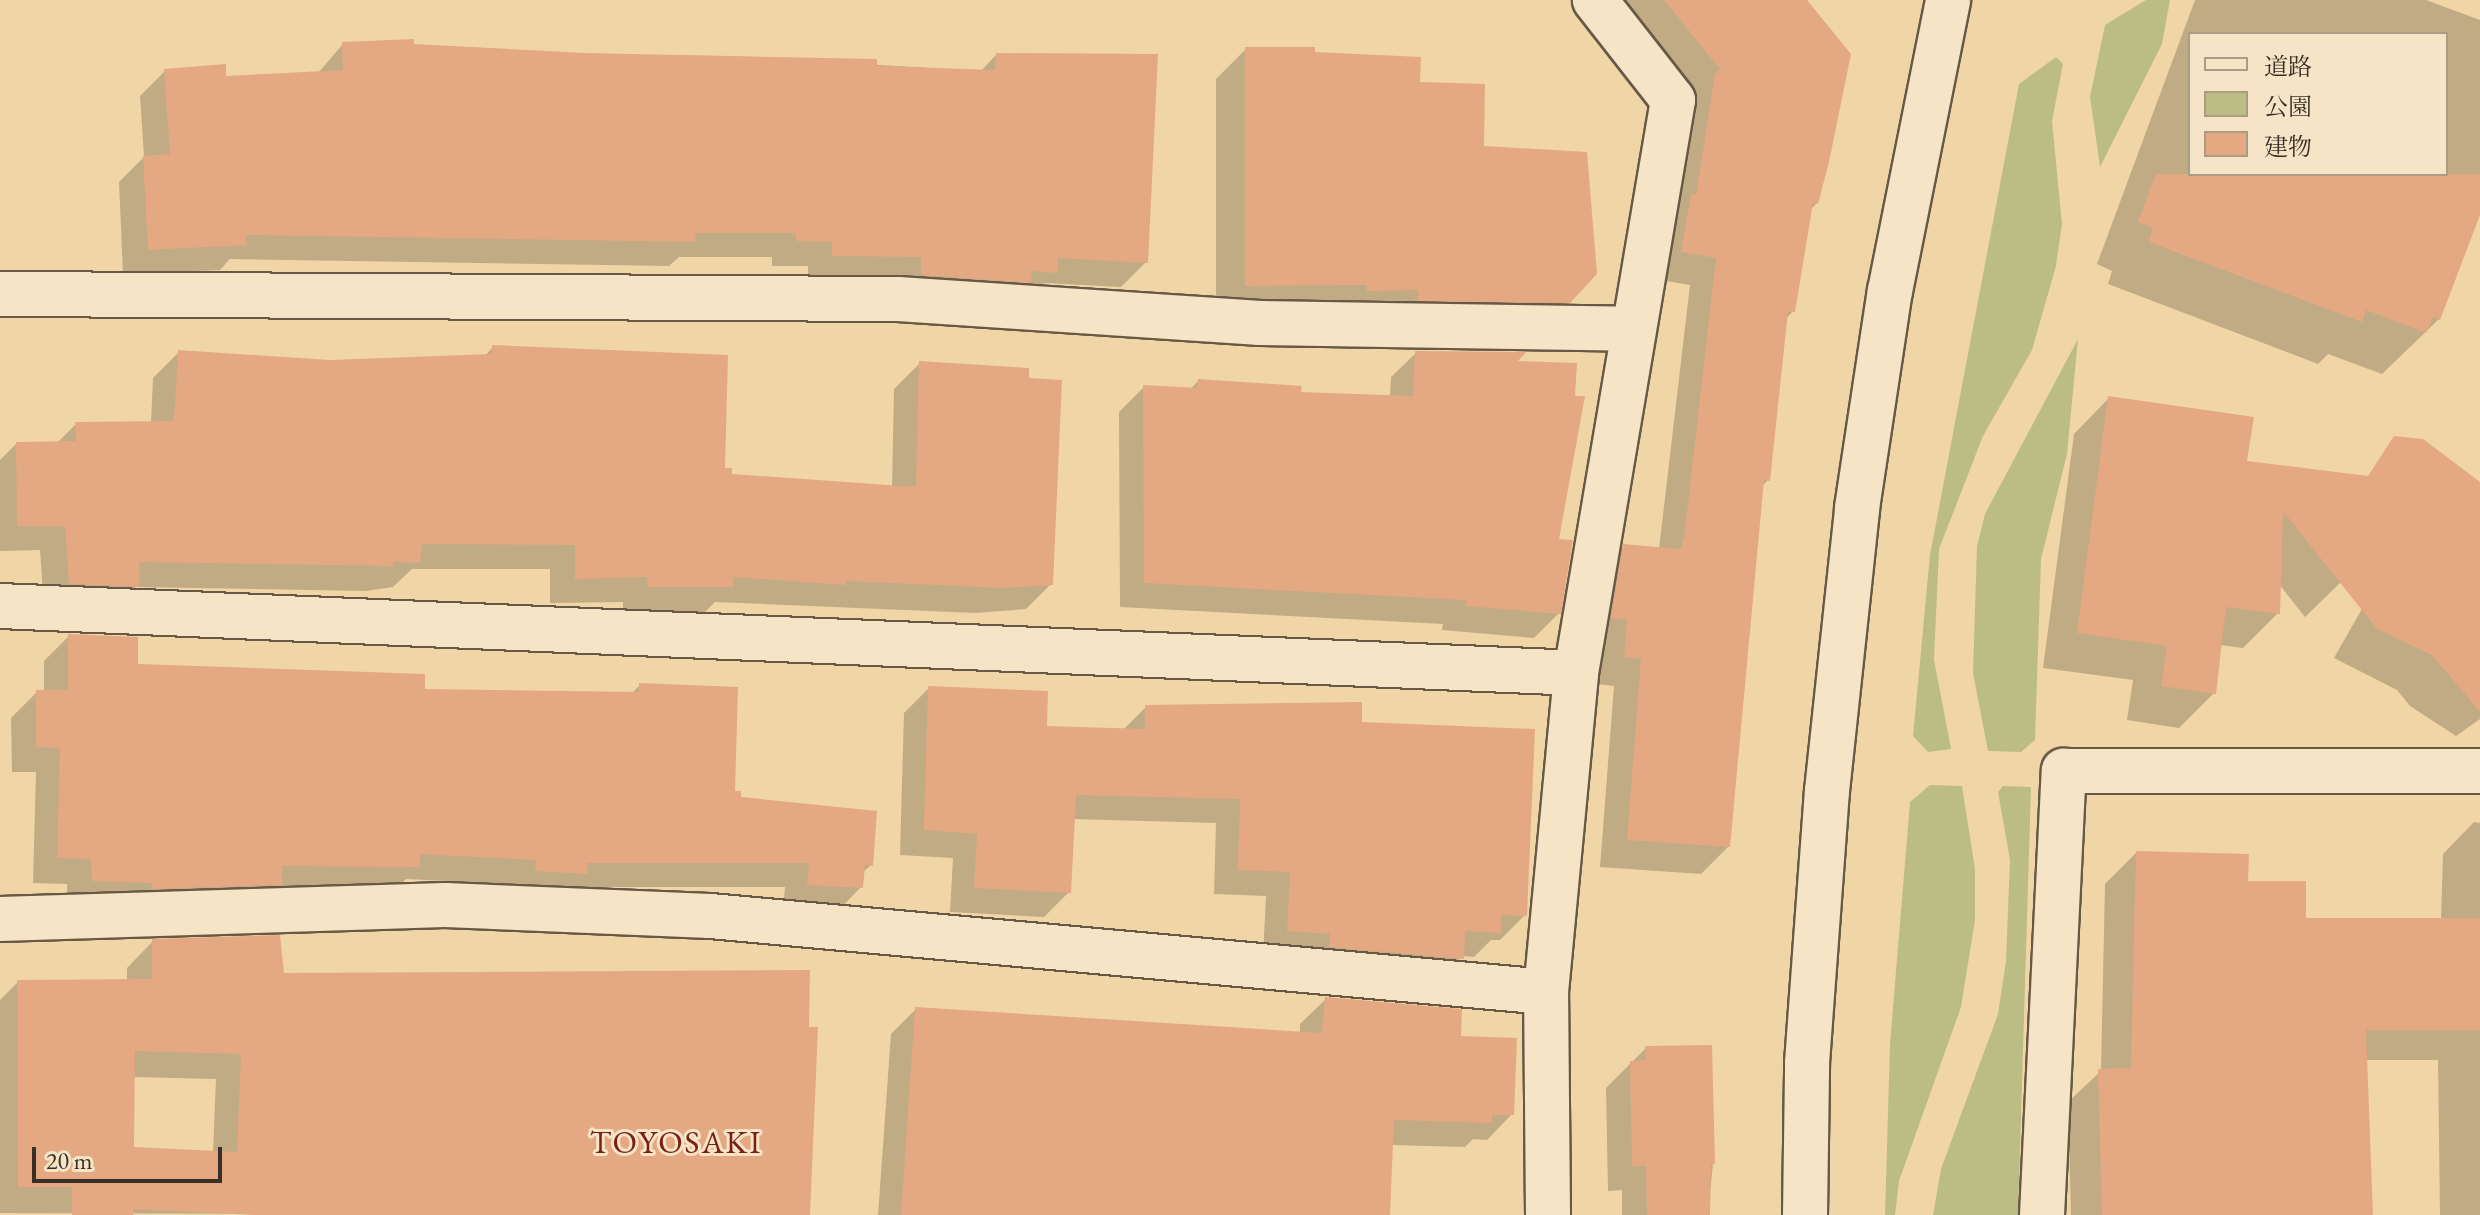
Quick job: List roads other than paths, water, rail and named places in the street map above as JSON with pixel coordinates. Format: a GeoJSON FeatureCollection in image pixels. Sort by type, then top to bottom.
{"type":"FeatureCollection","features":[{"type":"Feature","properties":{"kind":"street"},"geometry":{"type":"LineString","coordinates":[[1548,1215],[1546,992],[1576,673],[1630,329],[1673,100],[1595,0]]}},
{"type":"Feature","properties":{"kind":"street"},"geometry":{"type":"LineString","coordinates":[[1805,1215],[1807,1063],[1824,823],[1857,508],[1890,291],[1948,0]]}},
{"type":"Feature","properties":{"kind":"street"},"geometry":{"type":"LineString","coordinates":[[0,294],[898,299],[1260,323],[1630,329]]}},
{"type":"Feature","properties":{"kind":"street"},"geometry":{"type":"LineString","coordinates":[[0,606],[1576,673]]}},
{"type":"Feature","properties":{"kind":"street"},"geometry":{"type":"LineString","coordinates":[[2042,1215],[2064,771],[2480,771]]}},
{"type":"Feature","properties":{"kind":"street"},"geometry":{"type":"LineString","coordinates":[[0,919],[445,905],[710,916],[1546,992]]}},
{"type":"Feature","properties":{"kind":"district","name":"TOYOSAKI"},"geometry":{"type":"Point","coordinates":[676,1142]}}]}
